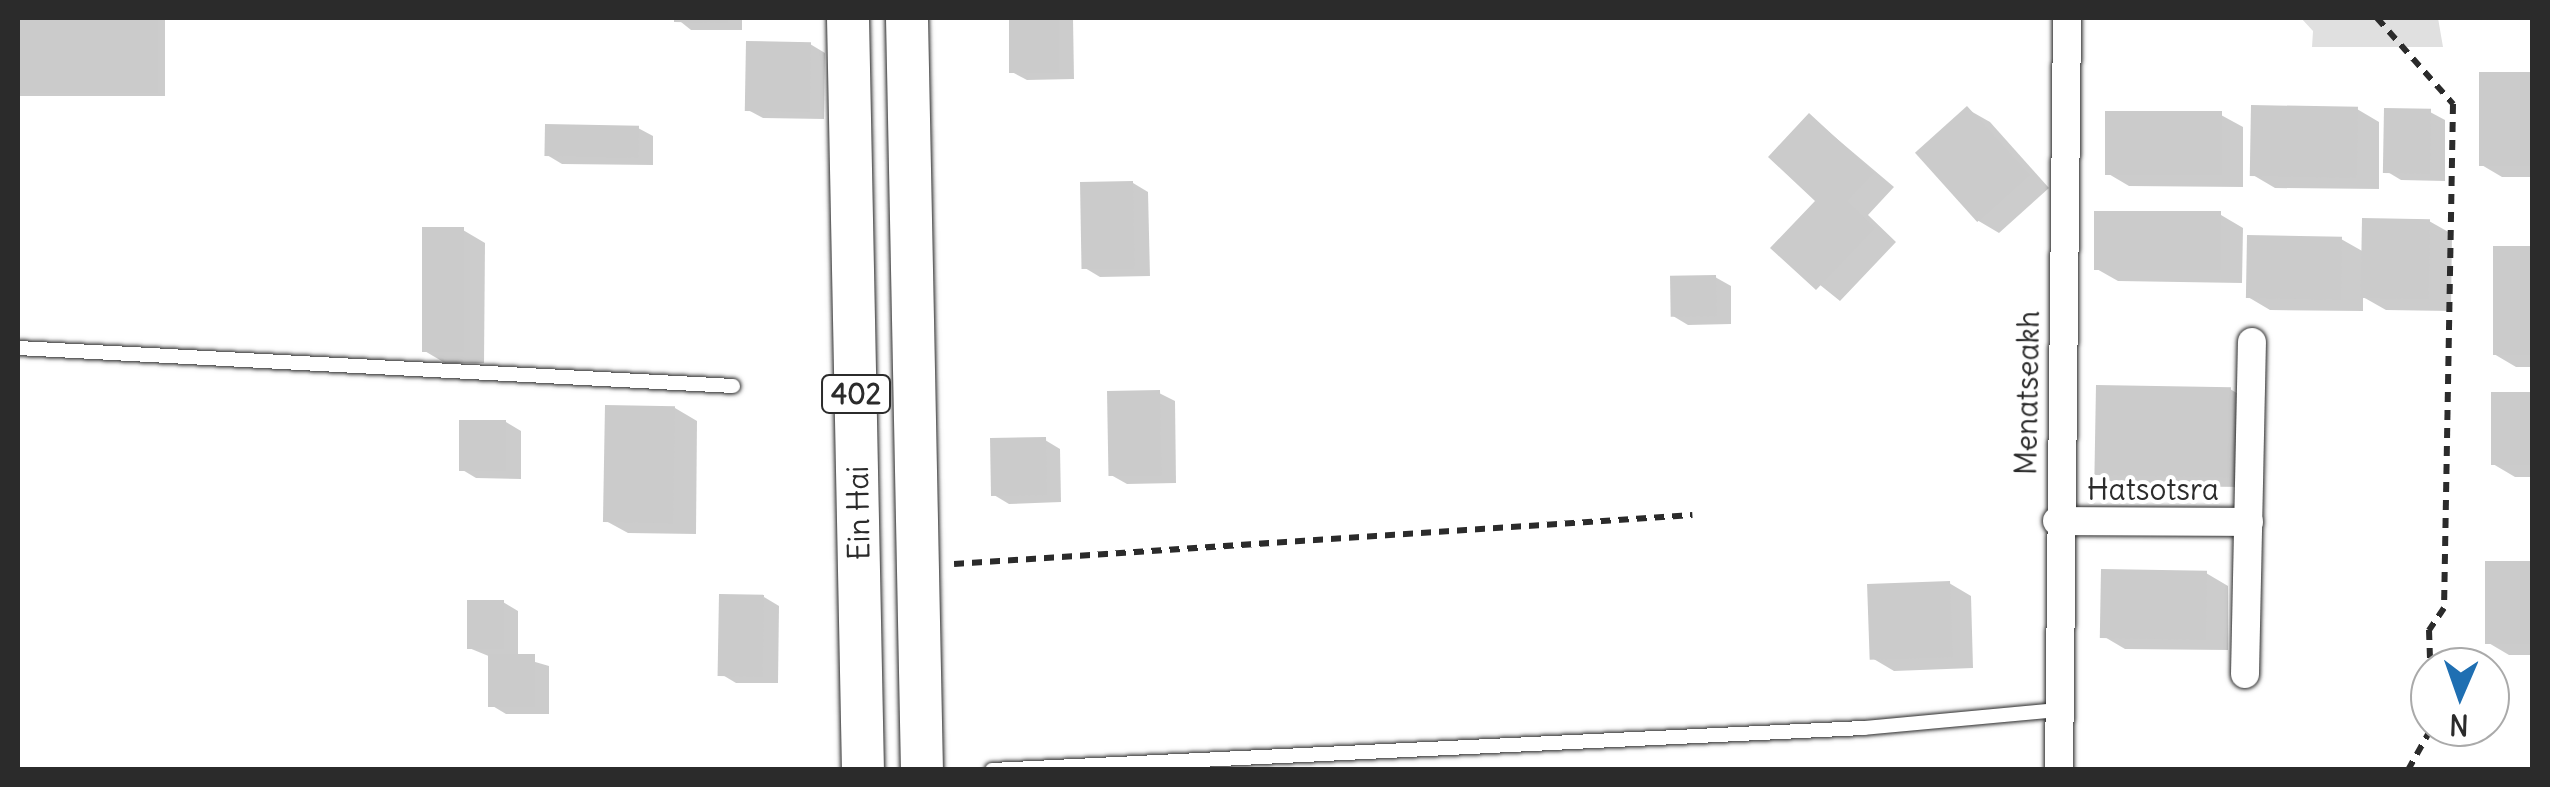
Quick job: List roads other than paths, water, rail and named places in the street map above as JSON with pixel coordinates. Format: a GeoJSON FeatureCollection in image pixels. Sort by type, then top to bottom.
{"type":"FeatureCollection","features":[{"type":"Feature","properties":{"kind":"main road","name":"Ein Hai"},"geometry":{"type":"LineString","coordinates":[[848,18],[863,770]]}},
{"type":"Feature","properties":{"kind":"main road","name":"Ein Hai"},"geometry":{"type":"LineString","coordinates":[[907,18],[922,770]]}},
{"type":"Feature","properties":{"kind":"street","name":"Menatseakh"},"geometry":{"type":"LineString","coordinates":[[2059,770],[2057,520],[2067,18]]}},
{"type":"Feature","properties":{"kind":"street","name":"Hatsotsra"},"geometry":{"type":"LineString","coordinates":[[2245,674],[2252,342]]}},
{"type":"Feature","properties":{"kind":"street","name":"Hatsotsra"},"geometry":{"type":"LineString","coordinates":[[2057,520],[2249,522]]}},
{"type":"Feature","properties":{"kind":"lane"},"geometry":{"type":"LineString","coordinates":[[18,348],[733,386]]}},
{"type":"Feature","properties":{"kind":"lane"},"geometry":{"type":"LineString","coordinates":[[992,770],[1864,728],[2059,710]]}}]}
